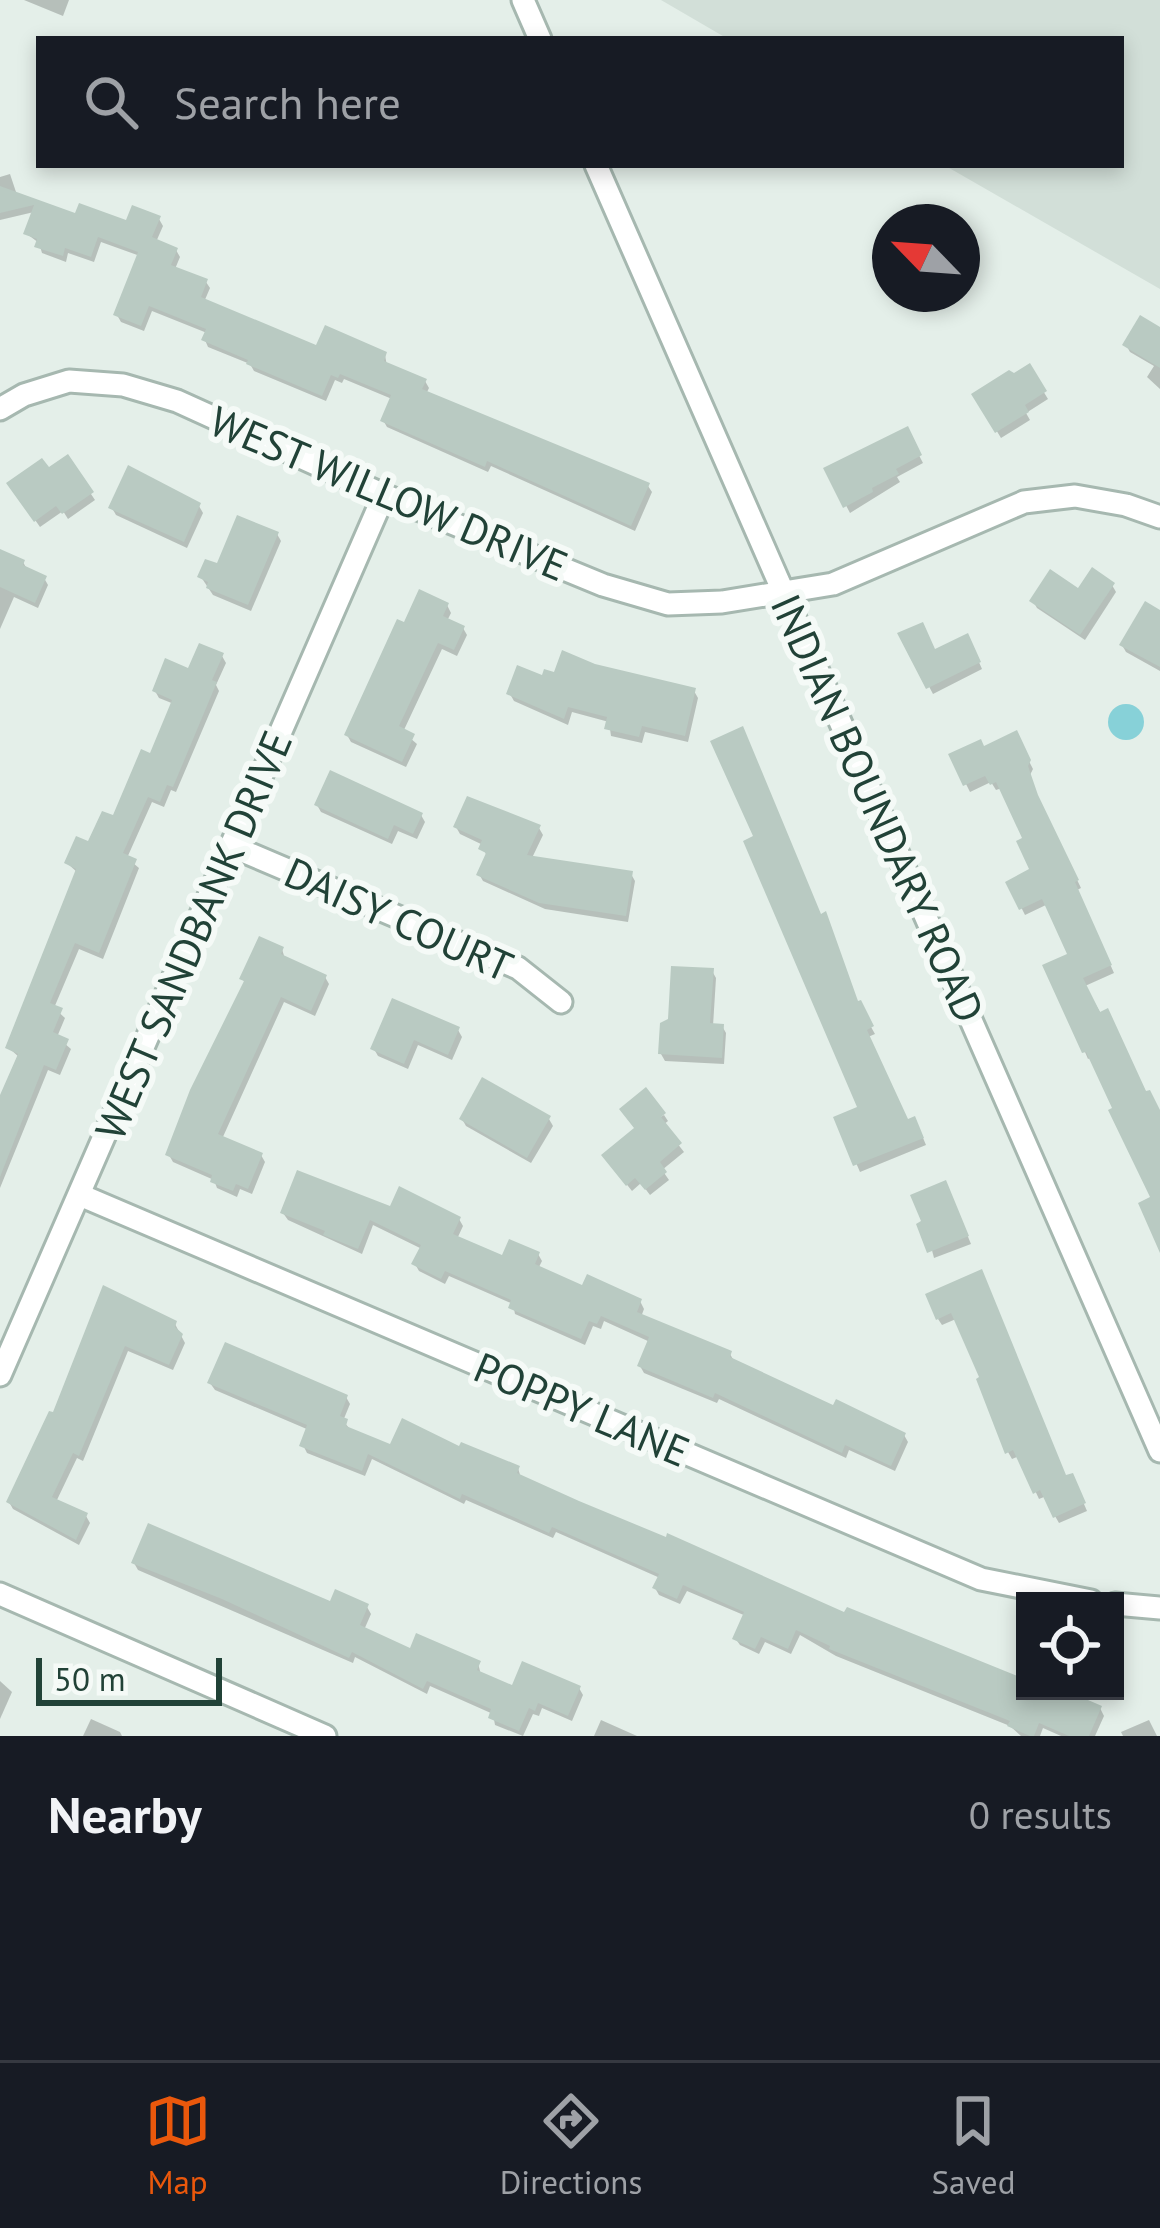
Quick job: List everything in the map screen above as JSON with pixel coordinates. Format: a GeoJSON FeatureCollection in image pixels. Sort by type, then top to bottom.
{"type":"FeatureCollection","features":[{"type":"Feature","properties":{"kind":"street"},"geometry":{"type":"LineString","coordinates":[[523,0],[539,36]]}},
{"type":"Feature","properties":{"kind":"street","name":"INDIAN BOUNDARY ROAD"},"geometry":{"type":"LineString","coordinates":[[597,168],[1160,1451]]}},
{"type":"Feature","properties":{"kind":"street","name":"WEST WILLOW DRIVE"},"geometry":{"type":"LineString","coordinates":[[0,409],[24,395],[69,380],[123,385],[177,401],[383,495],[603,585],[668,604],[722,602],[833,584],[1024,502],[1075,496],[1160,517]]}},
{"type":"Feature","properties":{"kind":"street","name":"WEST SANDBANK DRIVE"},"geometry":{"type":"LineString","coordinates":[[0,1375],[383,495]]}},
{"type":"Feature","properties":{"kind":"street","name":"DAISY COURT"},"geometry":{"type":"LineString","coordinates":[[231,846],[518,968],[561,1002]]}},
{"type":"Feature","properties":{"kind":"street","name":"POPPY LANE"},"geometry":{"type":"LineString","coordinates":[[80,1195],[981,1579],[1046,1592]]}},
{"type":"Feature","properties":{"kind":"street"},"geometry":{"type":"LineString","coordinates":[[0,1594],[325,1736]]}},
{"type":"Feature","properties":{"kind":"street"},"geometry":{"type":"LineString","coordinates":[[1124,1605],[1160,1608]]}},
{"type":"Feature","properties":{"kind":"shaded area"},"geometry":{"type":"Polygon","coordinates":[[[661,0],[1160,0],[1160,289],[949,168],[1124,168],[1124,36],[723,36],[661,0]]]}},
{"type":"Feature","properties":{"kind":"water"},"geometry":{"type":"Polygon","coordinates":[[[1126,704],[1139,709],[1144,722],[1139,735],[1126,740],[1113,735],[1108,722],[1113,709],[1126,704]]]}},
{"type":"Feature","properties":{"kind":"building"},"geometry":{"type":"Polygon","coordinates":[[[0,186],[75,213],[79,203],[126,220],[132,205],[161,216],[152,237],[178,248],[171,265],[208,279],[201,297],[316,345],[325,325],[387,352],[384,361],[427,379],[422,389],[650,483],[631,526],[487,461],[485,467],[380,421],[391,395],[340,374],[338,378],[331,375],[322,396],[246,364],[248,360],[201,340],[206,329],[149,306],[141,326],[113,315],[138,252],[98,237],[91,257],[65,248],[63,256],[34,247],[37,239],[23,234],[34,205],[0,213],[0,186]]]}},
{"type":"Feature","properties":{"kind":"building"},"geometry":{"type":"Polygon","coordinates":[[[1140,315],[1160,327],[1160,368],[1122,345],[1140,315]]]}},
{"type":"Feature","properties":{"kind":"building"},"geometry":{"type":"Polygon","coordinates":[[[1030,363],[1047,391],[1025,405],[1029,412],[995,433],[971,394],[1030,363]]]}},
{"type":"Feature","properties":{"kind":"building"},"geometry":{"type":"Polygon","coordinates":[[[908,426],[922,455],[843,508],[823,468],[908,426]]]}},
{"type":"Feature","properties":{"kind":"building"},"geometry":{"type":"Polygon","coordinates":[[[68,454],[94,492],[62,514],[56,506],[34,522],[6,483],[42,458],[49,467],[68,454]]]}},
{"type":"Feature","properties":{"kind":"building"},"geometry":{"type":"Polygon","coordinates":[[[128,465],[201,503],[184,542],[108,508],[128,465]]]}},
{"type":"Feature","properties":{"kind":"building"},"geometry":{"type":"Polygon","coordinates":[[[237,515],[279,532],[248,605],[206,588],[208,582],[197,577],[205,559],[217,563],[237,515]]]}},
{"type":"Feature","properties":{"kind":"building"},"geometry":{"type":"Polygon","coordinates":[[[0,549],[47,576],[35,603],[0,587],[0,549]]]}},
{"type":"Feature","properties":{"kind":"building"},"geometry":{"type":"Polygon","coordinates":[[[1092,567],[1115,583],[1080,635],[1029,601],[1050,569],[1078,588],[1092,567]]]}},
{"type":"Feature","properties":{"kind":"building"},"geometry":{"type":"Polygon","coordinates":[[[419,589],[449,603],[443,616],[465,626],[454,650],[438,643],[399,726],[415,734],[402,762],[344,735],[397,619],[404,622],[419,589]]]}},
{"type":"Feature","properties":{"kind":"building"},"geometry":{"type":"Polygon","coordinates":[[[1145,601],[1160,610],[1160,667],[1119,645],[1145,601]]]}},
{"type":"Feature","properties":{"kind":"building"},"geometry":{"type":"Polygon","coordinates":[[[923,622],[935,649],[968,633],[981,662],[926,689],[897,633],[923,622]]]}},
{"type":"Feature","properties":{"kind":"building"},"geometry":{"type":"Polygon","coordinates":[[[199,643],[224,653],[212,680],[217,682],[173,787],[167,785],[160,802],[148,797],[123,853],[137,859],[99,953],[75,943],[50,1003],[63,1008],[53,1032],[69,1039],[56,1070],[44,1065],[0,1177],[0,1095],[18,1054],[5,1048],[76,869],[64,863],[76,836],[88,841],[102,811],[113,815],[141,749],[150,753],[172,700],[152,691],[165,658],[188,668],[199,643]]]}},
{"type":"Feature","properties":{"kind":"building"},"geometry":{"type":"Polygon","coordinates":[[[562,650],[595,664],[696,688],[685,736],[642,726],[639,737],[604,729],[607,717],[568,707],[564,719],[506,694],[517,665],[542,675],[544,669],[554,672],[562,650]]]}},
{"type":"Feature","properties":{"kind":"building"},"geometry":{"type":"Polygon","coordinates":[[[743,726],[821,914],[826,911],[858,1001],[874,1026],[867,1030],[908,1119],[915,1116],[924,1138],[853,1166],[833,1117],[857,1107],[743,841],[753,836],[710,741],[743,726]]]}},
{"type":"Feature","properties":{"kind":"building"},"geometry":{"type":"Polygon","coordinates":[[[1017,730],[1031,760],[1028,766],[1038,795],[1079,880],[1075,882],[1112,965],[1083,978],[1100,1012],[1108,1008],[1146,1091],[1150,1090],[1160,1110],[1160,1253],[1138,1203],[1150,1197],[1042,965],[1067,954],[1042,899],[1019,910],[1005,882],[1029,869],[1016,841],[1022,838],[996,782],[990,785],[985,776],[963,786],[948,754],[981,739],[984,746],[1017,730]]]}},
{"type":"Feature","properties":{"kind":"building"},"geometry":{"type":"Polygon","coordinates":[[[330,770],[423,813],[413,834],[394,825],[388,839],[314,805],[330,770]]]}},
{"type":"Feature","properties":{"kind":"building"},"geometry":{"type":"Polygon","coordinates":[[[467,796],[541,825],[527,855],[633,871],[626,916],[539,903],[476,875],[486,853],[478,849],[482,840],[453,827],[467,796]]]}},
{"type":"Feature","properties":{"kind":"building"},"geometry":{"type":"Polygon","coordinates":[[[259,936],[284,947],[281,954],[327,975],[311,1011],[281,997],[218,1134],[263,1153],[248,1189],[236,1184],[233,1191],[210,1182],[212,1175],[165,1155],[190,1090],[244,981],[239,979],[259,936]]]}},
{"type":"Feature","properties":{"kind":"building"},"geometry":{"type":"Polygon","coordinates":[[[671,966],[714,968],[710,1023],[724,1024],[722,1058],[658,1054],[660,1023],[668,1019],[671,966]]]}},
{"type":"Feature","properties":{"kind":"building"},"geometry":{"type":"Polygon","coordinates":[[[392,998],[460,1027],[448,1055],[414,1040],[404,1064],[370,1049],[392,998]]]}},
{"type":"Feature","properties":{"kind":"building"},"geometry":{"type":"Polygon","coordinates":[[[482,1077],[551,1116],[527,1158],[459,1119],[482,1077]]]}},
{"type":"Feature","properties":{"kind":"building"},"geometry":{"type":"Polygon","coordinates":[[[646,1087],[666,1113],[661,1117],[682,1143],[660,1162],[667,1172],[645,1190],[635,1178],[626,1186],[601,1155],[634,1128],[619,1109],[646,1087]]]}},
{"type":"Feature","properties":{"kind":"building"},"geometry":{"type":"Polygon","coordinates":[[[297,1170],[390,1206],[399,1186],[461,1217],[453,1234],[502,1255],[509,1239],[540,1252],[535,1264],[582,1285],[587,1274],[642,1299],[637,1312],[732,1351],[730,1357],[833,1405],[836,1399],[906,1433],[891,1466],[845,1445],[842,1453],[715,1393],[713,1398],[637,1366],[649,1337],[601,1316],[597,1324],[589,1321],[581,1339],[508,1308],[511,1300],[445,1271],[441,1279],[411,1264],[421,1245],[370,1220],[358,1249],[323,1235],[325,1231],[280,1213],[297,1170]]]}},
{"type":"Feature","properties":{"kind":"building"},"geometry":{"type":"Polygon","coordinates":[[[946,1180],[969,1236],[927,1253],[910,1195],[946,1180]]]}},
{"type":"Feature","properties":{"kind":"building"},"geometry":{"type":"Polygon","coordinates":[[[982,1269],[1066,1475],[1073,1473],[1086,1503],[1053,1518],[1040,1490],[1033,1494],[1013,1450],[1005,1454],[951,1313],[936,1320],[925,1294],[982,1269]]]}},
{"type":"Feature","properties":{"kind":"building"},"geometry":{"type":"Polygon","coordinates":[[[103,1285],[177,1321],[175,1327],[183,1334],[169,1365],[125,1346],[79,1456],[73,1453],[52,1497],[88,1513],[76,1540],[6,1502],[49,1411],[53,1412],[103,1285]]]}},
{"type":"Feature","properties":{"kind":"building"},"geometry":{"type":"Polygon","coordinates":[[[225,1342],[348,1395],[340,1416],[348,1419],[346,1426],[390,1444],[402,1418],[459,1446],[461,1442],[520,1466],[517,1473],[579,1501],[666,1537],[667,1533],[844,1612],[847,1607],[1016,1675],[1016,1700],[1088,1700],[1102,1706],[1089,1736],[1069,1736],[1039,1723],[1030,1736],[1007,1726],[1010,1721],[829,1649],[796,1630],[788,1649],[761,1637],[755,1649],[732,1639],[744,1612],[683,1585],[677,1599],[652,1588],[659,1574],[552,1527],[549,1533],[462,1494],[460,1499],[368,1454],[362,1471],[299,1446],[307,1425],[207,1383],[225,1342]]]}},
{"type":"Feature","properties":{"kind":"building"},"geometry":{"type":"Polygon","coordinates":[[[148,1523],[330,1601],[335,1589],[369,1604],[360,1625],[410,1648],[416,1633],[481,1661],[477,1670],[512,1685],[522,1661],[581,1686],[568,1716],[538,1703],[535,1711],[529,1708],[519,1731],[488,1718],[491,1709],[427,1681],[423,1689],[352,1652],[349,1658],[131,1563],[148,1523]]]}}]}
